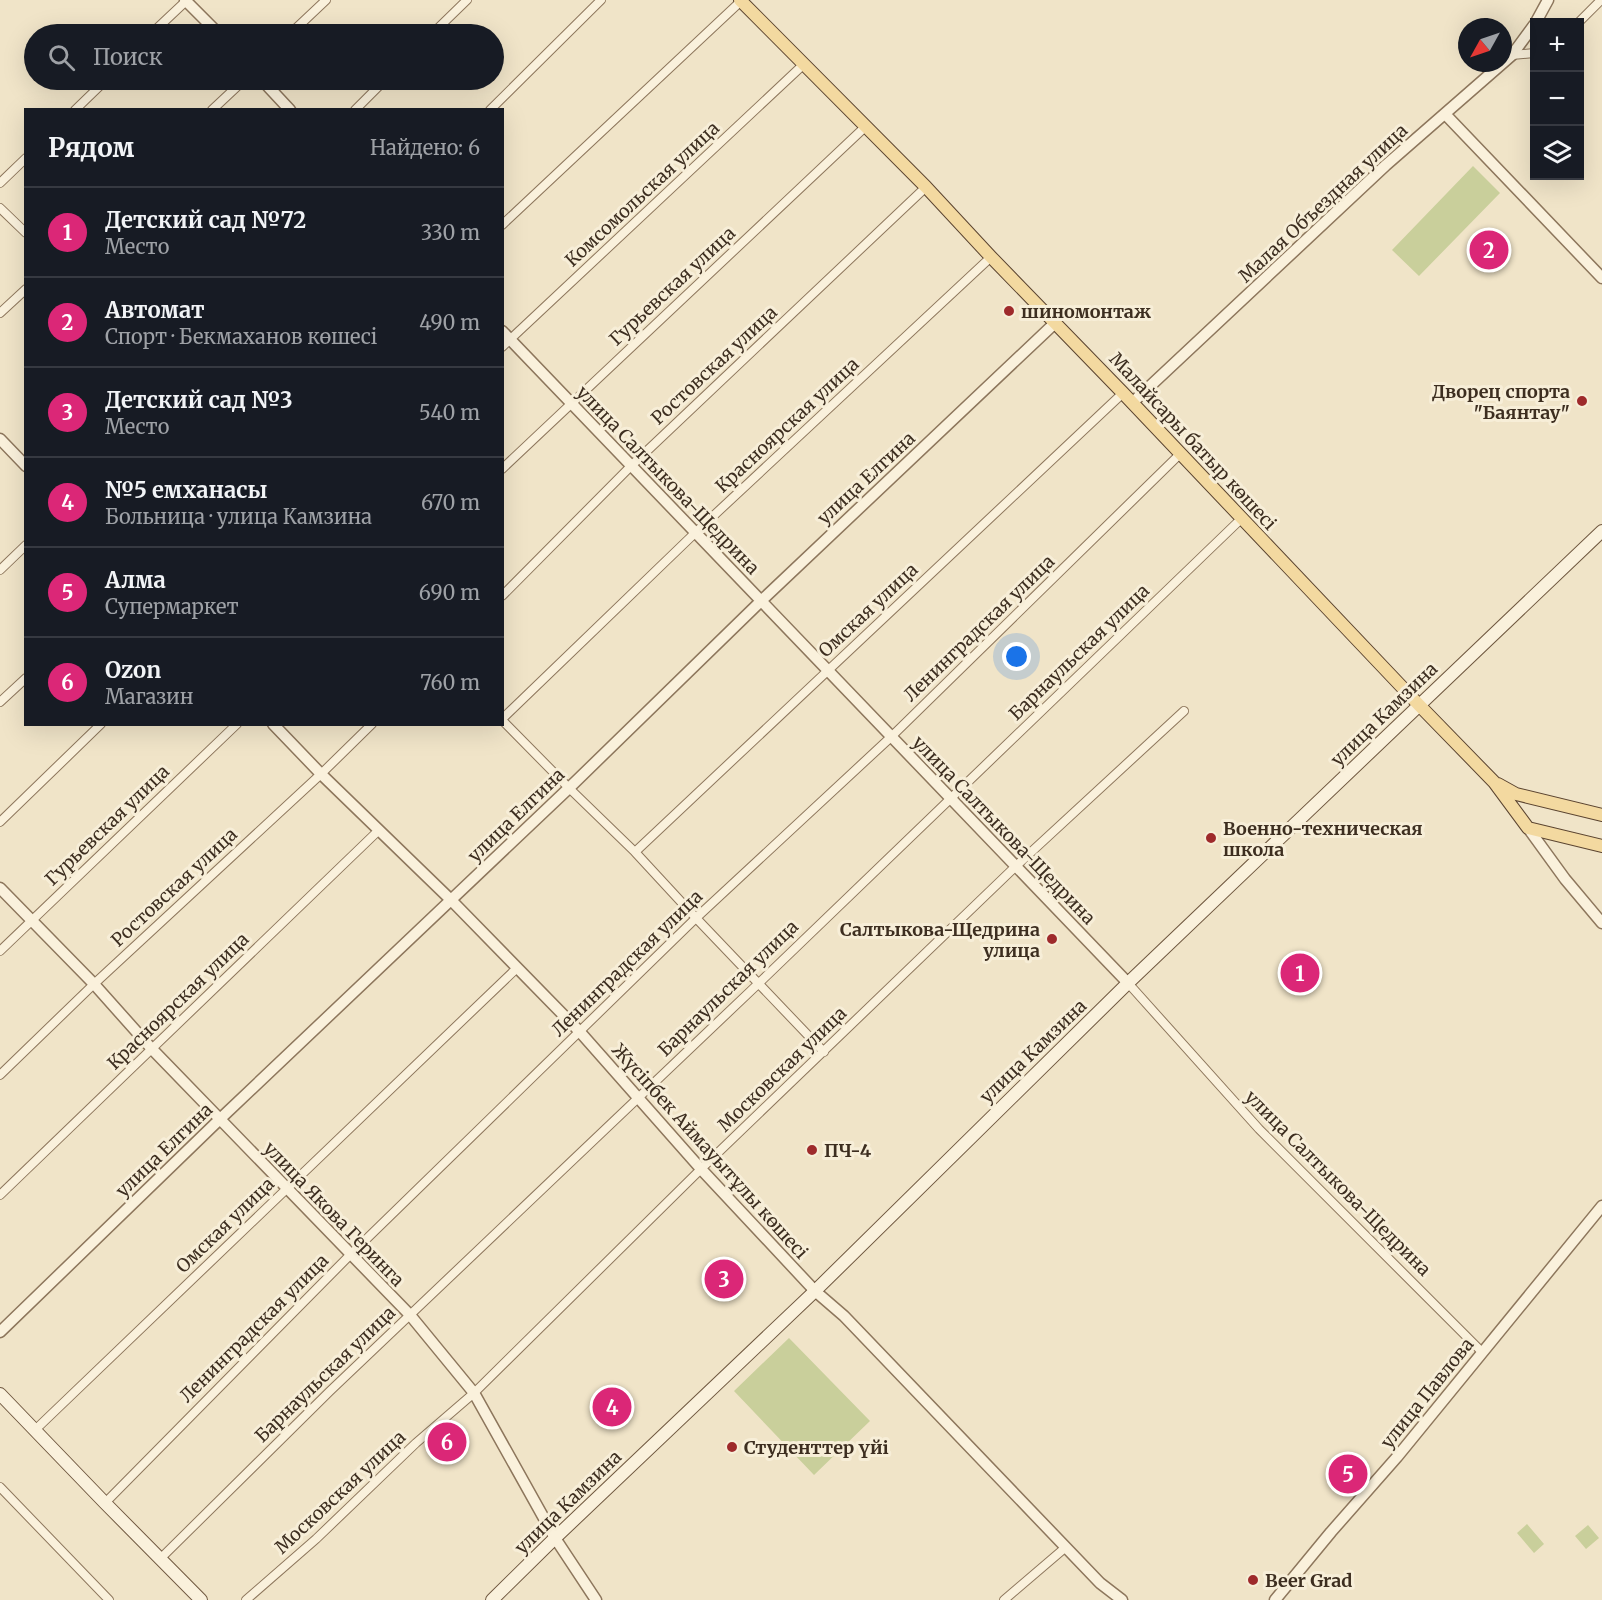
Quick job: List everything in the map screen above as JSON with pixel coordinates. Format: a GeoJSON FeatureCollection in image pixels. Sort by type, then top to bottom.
{"type":"FeatureCollection","features":[{"type":"Feature","properties":{"kind":"main road","name":"Малайсары батыр көшесі"},"geometry":{"type":"LineString","coordinates":[[740,0],[926,187],[1494,782],[1528,828]]}},
{"type":"Feature","properties":{"kind":"main road","name":"улица Камзина"},"geometry":{"type":"LineString","coordinates":[[492,1600],[815,1291],[1128,983],[1602,531]]}},
{"type":"Feature","properties":{"kind":"main road"},"geometry":{"type":"LineString","coordinates":[[1494,782],[1516,794],[1602,815]]}},
{"type":"Feature","properties":{"kind":"main road"},"geometry":{"type":"LineString","coordinates":[[1528,828],[1602,846]]}},
{"type":"Feature","properties":{"kind":"main road"},"geometry":{"type":"LineString","coordinates":[[0,1394],[201,1600]]}},
{"type":"Feature","properties":{"kind":"street"},"geometry":{"type":"LineString","coordinates":[[161,24],[186,0],[209,24]]}},
{"type":"Feature","properties":{"kind":"street"},"geometry":{"type":"LineString","coordinates":[[301,24],[326,0]]}},
{"type":"Feature","properties":{"kind":"street"},"geometry":{"type":"LineString","coordinates":[[442,24],[467,0]]}},
{"type":"Feature","properties":{"kind":"street"},"geometry":{"type":"LineString","coordinates":[[492,108],[601,0]]}},
{"type":"Feature","properties":{"kind":"street"},"geometry":{"type":"LineString","coordinates":[[504,223],[740,0]]}},
{"type":"Feature","properties":{"kind":"street","name":"Малая Объездная улица"},"geometry":{"type":"LineString","coordinates":[[1538,18],[1548,0]]}},
{"type":"Feature","properties":{"kind":"street"},"geometry":{"type":"LineString","coordinates":[[1583,18],[1601,0]]}},
{"type":"Feature","properties":{"kind":"street","name":"Малая Объездная улица"},"geometry":{"type":"LineString","coordinates":[[1512,55],[1530,31]]}},
{"type":"Feature","properties":{"kind":"street"},"geometry":{"type":"LineString","coordinates":[[1512,55],[1530,53]]}},
{"type":"Feature","properties":{"kind":"street","name":"Комсомольская улица"},"geometry":{"type":"LineString","coordinates":[[507,344],[804,64]]}},
{"type":"Feature","properties":{"kind":"street","name":"Малая Объездная улица"},"geometry":{"type":"LineString","coordinates":[[1132,403],[1386,165],[1493,72]]}},
{"type":"Feature","properties":{"kind":"street"},"geometry":{"type":"LineString","coordinates":[[77,108],[95,90]]}},
{"type":"Feature","properties":{"kind":"street"},"geometry":{"type":"LineString","coordinates":[[214,108],[233,90]]}},
{"type":"Feature","properties":{"kind":"street"},"geometry":{"type":"LineString","coordinates":[[271,90],[288,108]]}},
{"type":"Feature","properties":{"kind":"street"},"geometry":{"type":"LineString","coordinates":[[357,108],[376,90]]}},
{"type":"Feature","properties":{"kind":"street"},"geometry":{"type":"LineString","coordinates":[[1445,114],[1602,278]]}},
{"type":"Feature","properties":{"kind":"street","name":"Гурьевская улица"},"geometry":{"type":"LineString","coordinates":[[504,467],[865,127]]}},
{"type":"Feature","properties":{"kind":"street"},"geometry":{"type":"LineString","coordinates":[[0,183],[24,160]]}},
{"type":"Feature","properties":{"kind":"street","name":"Ростовская улица"},"geometry":{"type":"LineString","coordinates":[[504,594],[632,466],[926,187]]}},
{"type":"Feature","properties":{"kind":"street"},"geometry":{"type":"LineString","coordinates":[[0,208],[24,231]]}},
{"type":"Feature","properties":{"kind":"street","name":"Красноярская улица"},"geometry":{"type":"LineString","coordinates":[[504,717],[695,533],[991,257]]}},
{"type":"Feature","properties":{"kind":"street"},"geometry":{"type":"LineString","coordinates":[[0,313],[24,291]]}},
{"type":"Feature","properties":{"kind":"street","name":"улица Елгина"},"geometry":{"type":"LineString","coordinates":[[0,1332],[219,1119],[569,788],[761,601],[1055,322]]}},
{"type":"Feature","properties":{"kind":"street","name":"улица Салтыкова-Щедрина"},"geometry":{"type":"LineString","coordinates":[[507,344],[571,403],[1016,866],[1128,983],[1259,1129],[1482,1352]]}},
{"type":"Feature","properties":{"kind":"street","name":"Омская улица"},"geometry":{"type":"LineString","coordinates":[[635,852],[1123,393]]}},
{"type":"Feature","properties":{"kind":"street"},"geometry":{"type":"LineString","coordinates":[[0,440],[24,464]]}},
{"type":"Feature","properties":{"kind":"street","name":"Ленинградская улица"},"geometry":{"type":"LineString","coordinates":[[105,1503],[351,1254],[696,918],[891,737],[1180,453]]}},
{"type":"Feature","properties":{"kind":"street","name":"Барнаульская улица"},"geometry":{"type":"LineString","coordinates":[[161,1558],[330,1391],[759,983],[1241,519]]}},
{"type":"Feature","properties":{"kind":"street"},"geometry":{"type":"LineString","coordinates":[[0,570],[24,547]]}},
{"type":"Feature","properties":{"kind":"street"},"geometry":{"type":"LineString","coordinates":[[0,702],[24,680]]}},
{"type":"Feature","properties":{"kind":"street","name":"Московская улица"},"geometry":{"type":"LineString","coordinates":[[246,1600],[316,1539],[416,1443],[474,1393],[701,1169],[1016,866],[1184,711]]}},
{"type":"Feature","properties":{"kind":"street"},"geometry":{"type":"LineString","coordinates":[[504,721],[635,852],[824,1052]]}},
{"type":"Feature","properties":{"kind":"street"},"geometry":{"type":"LineString","coordinates":[[0,822],[99,726]]}},
{"type":"Feature","properties":{"kind":"street","name":"Гурьевская улица"},"geometry":{"type":"LineString","coordinates":[[0,951],[235,726]]}},
{"type":"Feature","properties":{"kind":"street","name":"Жүсіпбек Аймауытұлы көшесі"},"geometry":{"type":"LineString","coordinates":[[275,726],[451,900],[580,1032],[701,1169],[815,1291],[844,1316],[1100,1582],[1122,1600]]}},
{"type":"Feature","properties":{"kind":"street","name":"Ростовская улица"},"geometry":{"type":"LineString","coordinates":[[0,1075],[370,726]]}},
{"type":"Feature","properties":{"kind":"street","name":"Малайсары батыр көшесі"},"geometry":{"type":"LineString","coordinates":[[1528,828],[1565,879],[1602,923]]}},
{"type":"Feature","properties":{"kind":"street","name":"Красноярская улица"},"geometry":{"type":"LineString","coordinates":[[0,1196],[379,830]]}},
{"type":"Feature","properties":{"kind":"street","name":"улица Якова Геринга"},"geometry":{"type":"LineString","coordinates":[[0,888],[94,984],[219,1119],[410,1315],[474,1393],[555,1538],[596,1600]]}},
{"type":"Feature","properties":{"kind":"street","name":"Омская улица"},"geometry":{"type":"LineString","coordinates":[[35,1430],[517,968]]}},
{"type":"Feature","properties":{"kind":"street","name":"улица Павлова"},"geometry":{"type":"LineString","coordinates":[[1275,1600],[1602,1206]]}},
{"type":"Feature","properties":{"kind":"street"},"geometry":{"type":"LineString","coordinates":[[0,1487],[109,1600]]}},
{"type":"Feature","properties":{"kind":"street"},"geometry":{"type":"LineString","coordinates":[[1004,1600],[1066,1547]]}},
{"type":"Feature","properties":{"kind":"green space"},"geometry":{"type":"Polygon","coordinates":[[[1473,166],[1500,193],[1419,276],[1392,250],[1473,166]]]}},
{"type":"Feature","properties":{"kind":"green space"},"geometry":{"type":"Polygon","coordinates":[[[789,1338],[870,1421],[814,1475],[734,1391],[789,1338]]]}},
{"type":"Feature","properties":{"kind":"green space"},"geometry":{"type":"Polygon","coordinates":[[[1527,1524],[1544,1544],[1534,1553],[1517,1533],[1527,1524]]]}},
{"type":"Feature","properties":{"kind":"green space"},"geometry":{"type":"Polygon","coordinates":[[[1588,1525],[1599,1538],[1586,1549],[1575,1536],[1588,1525]]]}},
{"type":"Feature","properties":{"kind":"place","name":"Автомат"},"geometry":{"type":"Point","coordinates":[1489,250]}},
{"type":"Feature","properties":{"kind":"place","name":"шиномонтаж"},"geometry":{"type":"Point","coordinates":[1009,311]}},
{"type":"Feature","properties":{"kind":"place","name":"Дворец спорта \"Баянтау\""},"geometry":{"type":"Point","coordinates":[1582,401]}},
{"type":"Feature","properties":{"kind":"place","name":"Военно-техническая школа"},"geometry":{"type":"Point","coordinates":[1211,838]}},
{"type":"Feature","properties":{"kind":"place","name":"Салтыкова-Щедрина улица"},"geometry":{"type":"Point","coordinates":[1052,939]}},
{"type":"Feature","properties":{"kind":"place","name":"Детский сад №72"},"geometry":{"type":"Point","coordinates":[1300,973]}},
{"type":"Feature","properties":{"kind":"place","name":"ПЧ-4"},"geometry":{"type":"Point","coordinates":[812,1150]}},
{"type":"Feature","properties":{"kind":"place","name":"Детский сад №3"},"geometry":{"type":"Point","coordinates":[724,1279]}},
{"type":"Feature","properties":{"kind":"place","name":"№5 емханасы"},"geometry":{"type":"Point","coordinates":[612,1407]}},
{"type":"Feature","properties":{"kind":"place","name":"Ozon"},"geometry":{"type":"Point","coordinates":[447,1442]}},
{"type":"Feature","properties":{"kind":"place","name":"Студенттер үйі"},"geometry":{"type":"Point","coordinates":[732,1447]}},
{"type":"Feature","properties":{"kind":"place","name":"Алма"},"geometry":{"type":"Point","coordinates":[1348,1474]}},
{"type":"Feature","properties":{"kind":"place","name":"Beer Grad"},"geometry":{"type":"Point","coordinates":[1253,1580]}}]}
